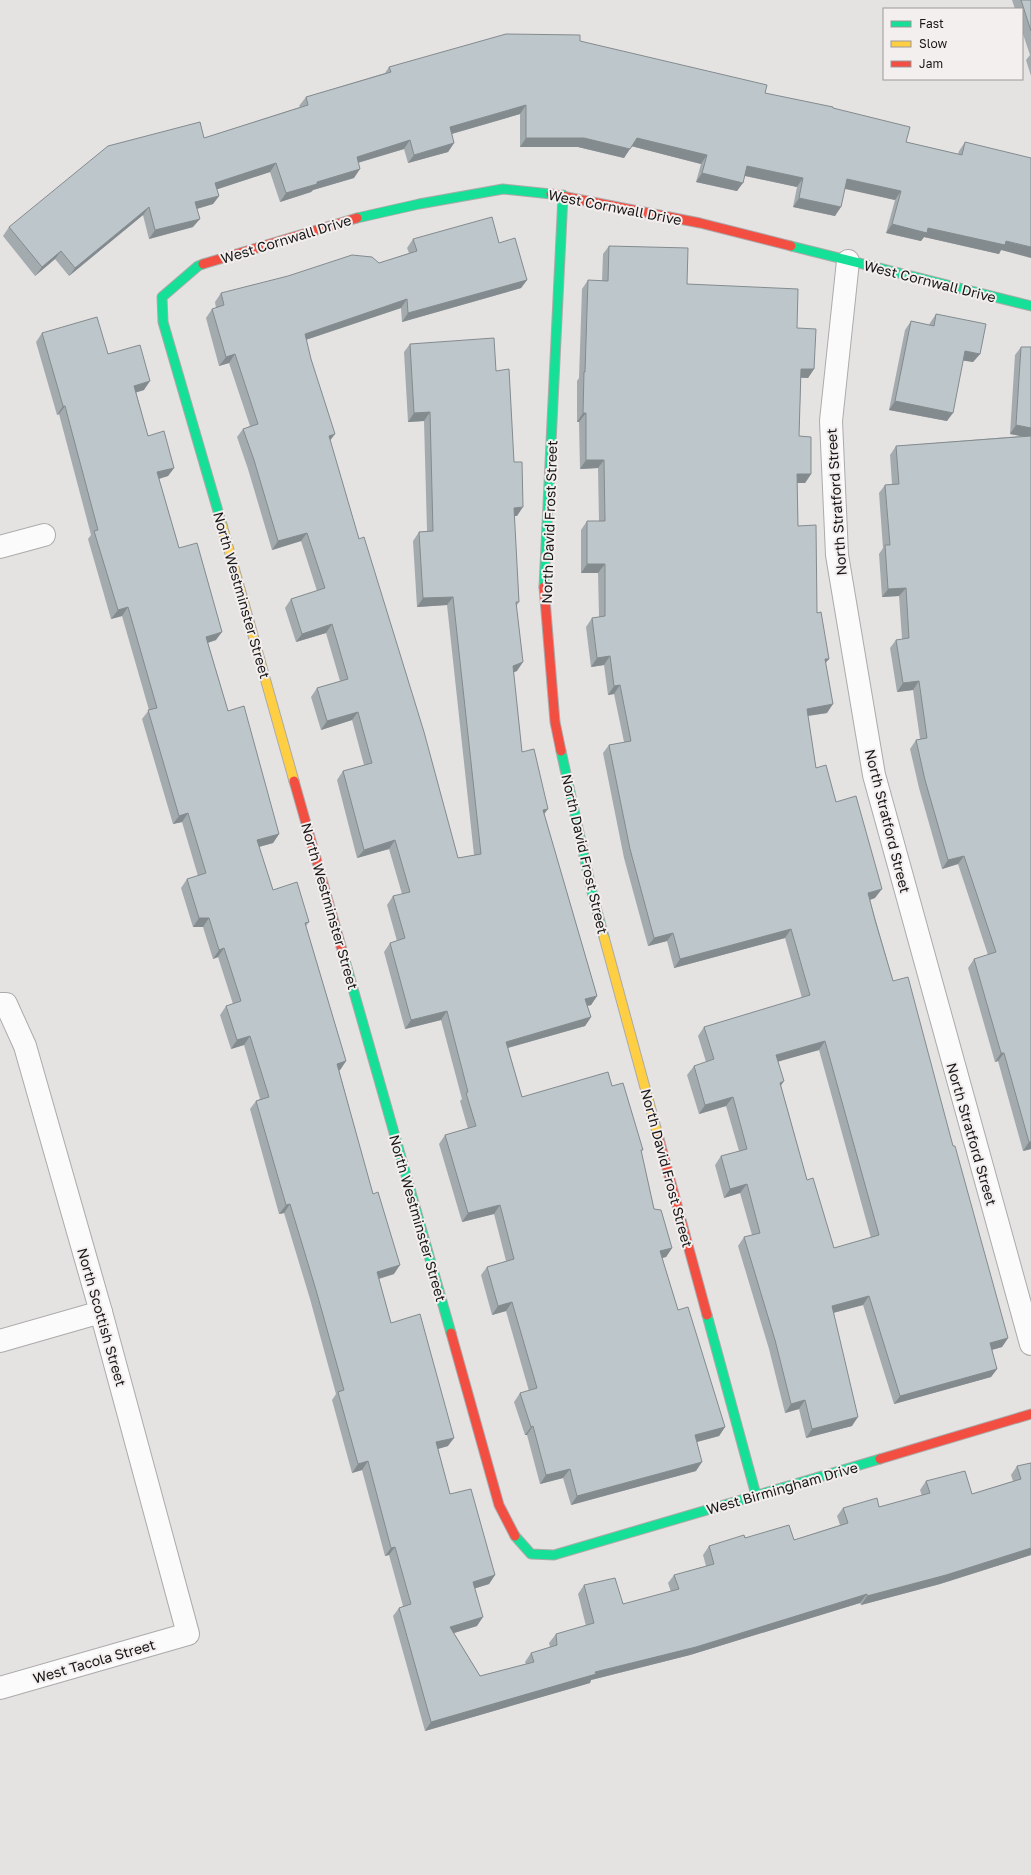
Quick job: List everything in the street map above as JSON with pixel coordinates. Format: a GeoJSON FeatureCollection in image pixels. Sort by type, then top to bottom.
{"type":"FeatureCollection","features":[{"type":"Feature","properties":{"kind":"street","name":"West Cornwall Drive"},"geometry":{"type":"LineString","coordinates":[[198,266],[359,217],[419,204],[503,189],[563,195],[700,223],[1031,306]]}},
{"type":"Feature","properties":{"kind":"street","name":"North David Frost Street"},"geometry":{"type":"LineString","coordinates":[[563,195],[544,591],[554,722],[592,892],[756,1495]]}},
{"type":"Feature","properties":{"kind":"street","name":"North Stratford Street"},"geometry":{"type":"LineString","coordinates":[[848,261],[831,422],[837,555],[874,775],[1031,1344]]}},
{"type":"Feature","properties":{"kind":"street","name":"North Westminster Street"},"geometry":{"type":"LineString","coordinates":[[198,266],[162,296],[163,322],[188,404],[499,1505],[516,1540],[531,1554]]}},
{"type":"Feature","properties":{"kind":"street"},"geometry":{"type":"LineString","coordinates":[[0,547],[44,534]]}},
{"type":"Feature","properties":{"kind":"street","name":"North Scottish Street"},"geometry":{"type":"LineString","coordinates":[[3,1004],[25,1046],[101,1312],[188,1634]]}},
{"type":"Feature","properties":{"kind":"street"},"geometry":{"type":"LineString","coordinates":[[0,1341],[101,1312]]}},
{"type":"Feature","properties":{"kind":"street","name":"West Birmingham Drive"},"geometry":{"type":"LineString","coordinates":[[531,1554],[554,1554],[1031,1414]]}},
{"type":"Feature","properties":{"kind":"street","name":"West Tacola Street"},"geometry":{"type":"LineString","coordinates":[[0,1688],[188,1634]]}},
{"type":"Feature","properties":{"kind":"building"},"geometry":{"type":"Polygon","coordinates":[[[1021,0],[1031,0],[1031,31],[1021,0]]]}},
{"type":"Feature","properties":{"kind":"building"},"geometry":{"type":"Polygon","coordinates":[[[506,34],[580,35],[580,41],[767,85],[765,93],[833,107],[910,127],[906,142],[962,155],[965,142],[1031,158],[1031,247],[1006,241],[1005,245],[928,228],[927,233],[892,224],[901,191],[847,179],[841,207],[799,198],[803,178],[747,166],[743,183],[702,173],[707,155],[637,138],[630,149],[584,138],[526,138],[526,105],[450,127],[454,143],[414,155],[410,140],[357,157],[360,169],[286,193],[276,163],[215,183],[219,196],[195,202],[200,219],[155,230],[149,207],[75,268],[61,251],[42,267],[9,227],[108,146],[200,122],[204,138],[308,105],[306,97],[391,72],[389,67],[506,34]]]}},
{"type":"Feature","properties":{"kind":"building"},"geometry":{"type":"Polygon","coordinates":[[[492,217],[499,243],[515,238],[527,280],[408,313],[407,299],[305,334],[311,359],[335,434],[329,436],[359,539],[364,537],[424,732],[458,858],[481,854],[453,597],[423,598],[419,532],[433,531],[430,412],[414,413],[410,344],[494,338],[496,371],[509,369],[514,462],[522,462],[523,507],[514,508],[519,602],[516,602],[523,662],[513,666],[522,752],[534,749],[548,809],[543,810],[597,996],[585,999],[591,1017],[506,1042],[522,1097],[608,1072],[612,1086],[623,1083],[643,1150],[641,1150],[654,1209],[661,1210],[672,1248],[660,1251],[678,1310],[688,1307],[725,1427],[695,1435],[702,1462],[577,1496],[570,1469],[546,1475],[533,1426],[531,1427],[520,1393],[537,1388],[512,1302],[498,1306],[487,1267],[514,1259],[500,1205],[468,1213],[445,1135],[476,1126],[466,1093],[468,1092],[447,1011],[411,1020],[390,943],[405,938],[393,896],[410,892],[395,840],[364,850],[343,771],[372,763],[358,712],[327,721],[317,688],[348,679],[332,624],[302,634],[291,599],[325,588],[307,533],[278,541],[254,460],[243,429],[258,424],[235,354],[226,357],[212,309],[224,305],[221,293],[288,276],[352,255],[372,257],[379,263],[417,251],[413,239],[492,217]]]}},
{"type":"Feature","properties":{"kind":"building"},"geometry":{"type":"Polygon","coordinates":[[[609,246],[688,248],[687,284],[798,289],[797,328],[816,329],[814,369],[801,369],[799,436],[811,437],[811,474],[797,474],[798,526],[816,525],[817,613],[821,612],[829,659],[825,659],[833,704],[807,709],[816,768],[826,765],[836,802],[856,796],[882,889],[868,893],[875,920],[893,981],[908,977],[953,1146],[955,1146],[1008,1338],[990,1343],[997,1369],[900,1396],[869,1296],[832,1306],[858,1417],[812,1429],[805,1400],[791,1404],[775,1340],[744,1237],[760,1233],[747,1184],[730,1189],[721,1156],[747,1149],[733,1097],[705,1105],[694,1066],[714,1059],[704,1027],[810,995],[791,929],[680,959],[673,933],[654,938],[630,849],[609,745],[631,741],[620,685],[614,686],[610,656],[597,658],[592,618],[605,616],[605,564],[587,564],[587,521],[605,521],[604,460],[586,460],[586,413],[583,413],[588,280],[608,281],[609,246]],[[825,1041],[776,1055],[784,1081],[780,1083],[807,1180],[813,1178],[834,1248],[879,1235],[825,1041]]]}},
{"type":"Feature","properties":{"kind":"building"},"geometry":{"type":"Polygon","coordinates":[[[936,314],[986,324],[980,354],[965,351],[953,413],[895,401],[911,321],[934,326],[936,314]]]}},
{"type":"Feature","properties":{"kind":"building"},"geometry":{"type":"Polygon","coordinates":[[[97,317],[108,354],[140,345],[150,381],[134,386],[148,436],[164,431],[174,468],[157,472],[179,548],[197,543],[222,632],[206,637],[228,711],[244,706],[279,834],[257,840],[273,890],[297,882],[309,922],[305,923],[346,1061],[337,1064],[373,1194],[378,1192],[400,1265],[377,1272],[391,1323],[420,1314],[454,1438],[436,1442],[450,1494],[471,1489],[495,1575],[473,1582],[483,1617],[450,1627],[480,1676],[534,1662],[531,1653],[557,1645],[556,1634],[594,1623],[584,1585],[615,1578],[623,1604],[679,1589],[674,1575],[714,1564],[709,1546],[744,1535],[745,1538],[789,1525],[794,1540],[848,1523],[843,1508],[877,1498],[879,1507],[930,1493],[926,1481],[965,1471],[972,1494],[1021,1479],[1017,1466],[1031,1463],[1031,1548],[946,1575],[867,1596],[867,1594],[696,1647],[595,1672],[596,1674],[431,1722],[399,1608],[411,1604],[395,1547],[391,1548],[368,1461],[358,1464],[338,1392],[344,1390],[316,1290],[290,1204],[286,1205],[256,1101],[269,1097],[250,1036],[237,1040],[226,1006],[241,1001],[224,948],[219,950],[209,918],[199,918],[187,879],[206,873],[188,813],[179,816],[148,710],[157,708],[128,607],[118,610],[94,531],[98,530],[65,406],[63,406],[42,333],[97,317]]]}},
{"type":"Feature","properties":{"kind":"building"},"geometry":{"type":"Polygon","coordinates":[[[1021,347],[1031,347],[1031,428],[1016,425],[1021,347]]]}},
{"type":"Feature","properties":{"kind":"building"},"geometry":{"type":"Polygon","coordinates":[[[1031,436],[1031,1142],[1029,1142],[1004,1053],[1001,1053],[974,959],[996,952],[964,856],[948,860],[925,780],[916,740],[927,738],[919,681],[903,683],[896,640],[909,638],[906,588],[888,589],[885,545],[890,545],[885,485],[899,484],[896,446],[1031,436]]]}},
{"type":"Feature","properties":{"kind":"traffic: fast"},"geometry":{"type":"LineString","coordinates":[[357,218],[419,204],[503,189],[551,194]]}},
{"type":"Feature","properties":{"kind":"traffic: fast"},"geometry":{"type":"LineString","coordinates":[[544,587],[563,195]]}},
{"type":"Feature","properties":{"kind":"traffic: fast"},"geometry":{"type":"LineString","coordinates":[[791,246],[1031,306]]}},
{"type":"Feature","properties":{"kind":"traffic: fast"},"geometry":{"type":"LineString","coordinates":[[203,264],[198,266],[162,297],[163,322],[222,525]]}},
{"type":"Feature","properties":{"kind":"traffic: fast"},"geometry":{"type":"LineString","coordinates":[[561,751],[592,892],[604,937]]}},
{"type":"Feature","properties":{"kind":"traffic: fast"},"geometry":{"type":"LineString","coordinates":[[344,957],[451,1333]]}},
{"type":"Feature","properties":{"kind":"traffic: fast"},"geometry":{"type":"LineString","coordinates":[[707,1315],[756,1495]]}},
{"type":"Feature","properties":{"kind":"traffic: fast"},"geometry":{"type":"LineString","coordinates":[[515,1536],[531,1554],[554,1555],[880,1459]]}},
{"type":"Feature","properties":{"kind":"traffic: slow"},"geometry":{"type":"LineString","coordinates":[[222,525],[294,781]]}},
{"type":"Feature","properties":{"kind":"traffic: slow"},"geometry":{"type":"LineString","coordinates":[[604,937],[659,1139]]}},
{"type":"Feature","properties":{"kind":"traffic: jam"},"geometry":{"type":"LineString","coordinates":[[551,194],[700,223],[791,246]]}},
{"type":"Feature","properties":{"kind":"traffic: jam"},"geometry":{"type":"LineString","coordinates":[[203,264],[357,218]]}},
{"type":"Feature","properties":{"kind":"traffic: jam"},"geometry":{"type":"LineString","coordinates":[[544,587],[555,722],[561,751]]}},
{"type":"Feature","properties":{"kind":"traffic: jam"},"geometry":{"type":"LineString","coordinates":[[294,781],[344,957]]}},
{"type":"Feature","properties":{"kind":"traffic: jam"},"geometry":{"type":"LineString","coordinates":[[659,1139],[707,1315]]}},
{"type":"Feature","properties":{"kind":"traffic: jam"},"geometry":{"type":"LineString","coordinates":[[451,1333],[499,1505],[515,1536]]}},
{"type":"Feature","properties":{"kind":"traffic: jam"},"geometry":{"type":"LineString","coordinates":[[880,1459],[1031,1414]]}}]}
